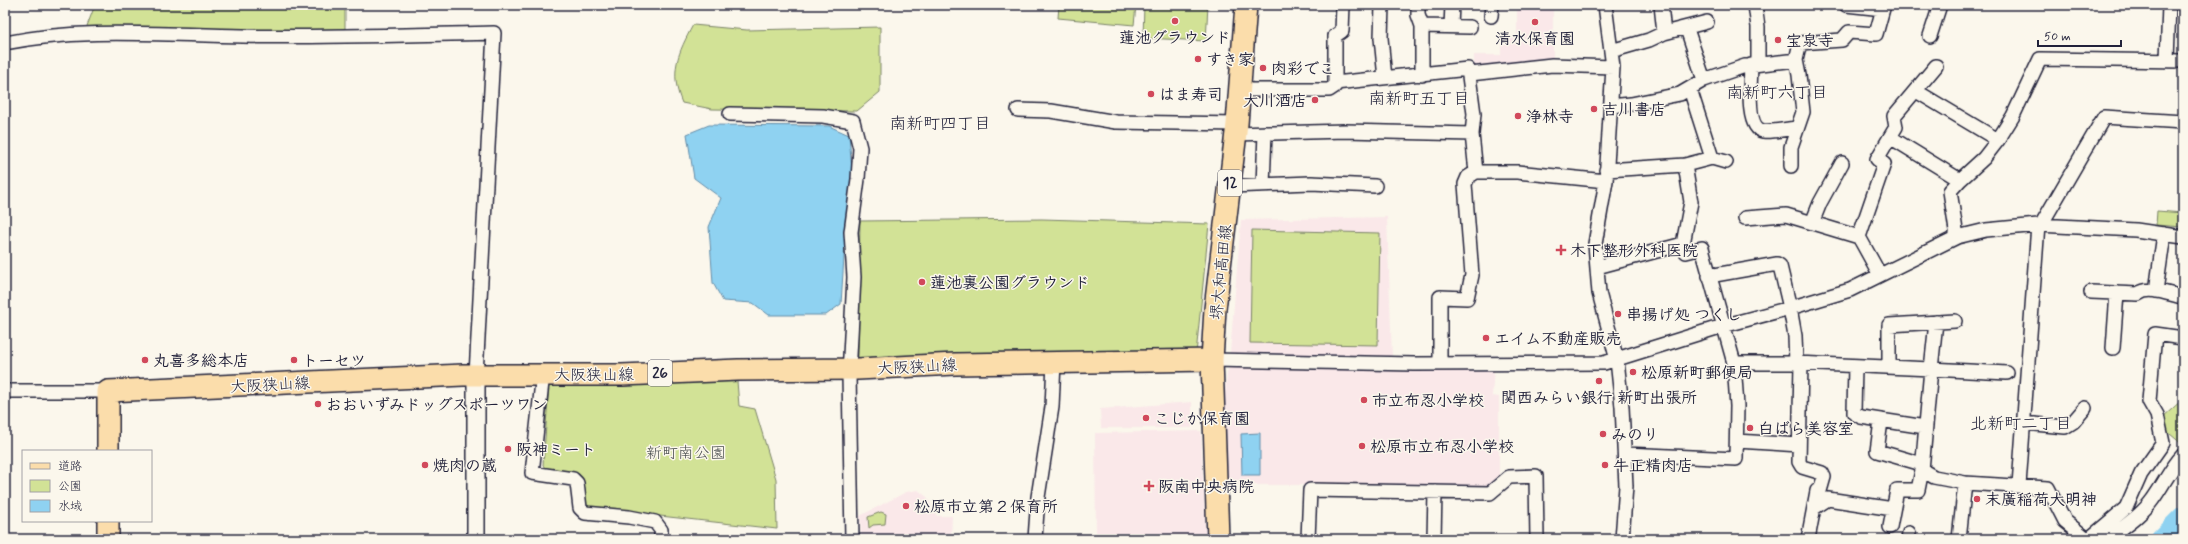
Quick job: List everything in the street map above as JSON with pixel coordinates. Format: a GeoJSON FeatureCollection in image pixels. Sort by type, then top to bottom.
{"type":"FeatureCollection","features":[{"type":"Feature","properties":{"kind":"main road","name":"堺大和高田線"},"geometry":{"type":"LineString","coordinates":[[1218,539],[1212,360],[1215,309],[1237,129],[1246,5]]}},
{"type":"Feature","properties":{"kind":"main road","name":"大阪狭山線"},"geometry":{"type":"LineString","coordinates":[[108,391],[476,375],[622,375],[738,370],[849,369],[1054,362],[1212,360]]}},
{"type":"Feature","properties":{"kind":"main road"},"geometry":{"type":"LineString","coordinates":[[108,391],[108,450]]}},
{"type":"Feature","properties":{"kind":"main road"},"geometry":{"type":"LineString","coordinates":[[108,522],[108,539]]}},
{"type":"Feature","properties":{"kind":"street"},"geometry":{"type":"LineString","coordinates":[[1240,90],[1329,90],[1335,86],[1335,36],[1342,31],[1343,5]]}},
{"type":"Feature","properties":{"kind":"street"},"geometry":{"type":"LineString","coordinates":[[1382,5],[1381,38],[1385,78]]}},
{"type":"Feature","properties":{"kind":"street"},"geometry":{"type":"LineString","coordinates":[[1418,5],[1418,15],[1422,26],[1422,75]]}},
{"type":"Feature","properties":{"kind":"street"},"geometry":{"type":"LineString","coordinates":[[1451,26],[1452,5]]}},
{"type":"Feature","properties":{"kind":"street"},"geometry":{"type":"LineString","coordinates":[[1605,5],[1613,67],[1606,176],[1595,244],[1599,293],[1617,360],[1622,408],[1626,486],[1622,539]]}},
{"type":"Feature","properties":{"kind":"street"},"geometry":{"type":"LineString","coordinates":[[1661,5],[1664,33]]}},
{"type":"Feature","properties":{"kind":"street"},"geometry":{"type":"LineString","coordinates":[[1755,5],[1758,27],[1751,111],[1755,126],[1762,131],[1797,128]]}},
{"type":"Feature","properties":{"kind":"street"},"geometry":{"type":"LineString","coordinates":[[1791,166],[1791,147],[1803,112],[1796,60],[1800,43],[1842,40],[1849,32],[1876,34],[1883,7],[1846,5]]}},
{"type":"Feature","properties":{"kind":"street"},"geometry":{"type":"LineString","coordinates":[[1930,36],[1940,5]]}},
{"type":"Feature","properties":{"kind":"street"},"geometry":{"type":"LineString","coordinates":[[2163,5],[2169,5],[2167,60]]}},
{"type":"Feature","properties":{"kind":"street"},"geometry":{"type":"LineString","coordinates":[[1611,50],[1649,40],[1664,33],[1687,29],[1707,22]]}},
{"type":"Feature","properties":{"kind":"street"},"geometry":{"type":"LineString","coordinates":[[1422,26],[1470,27]]}},
{"type":"Feature","properties":{"kind":"street"},"geometry":{"type":"LineString","coordinates":[[1687,29],[1704,80]]}},
{"type":"Feature","properties":{"kind":"street"},"geometry":{"type":"LineString","coordinates":[[5,43],[33,37],[84,34],[273,37],[494,33],[476,375],[476,539]]}},
{"type":"Feature","properties":{"kind":"street"},"geometry":{"type":"LineString","coordinates":[[1957,237],[1950,191],[1984,158],[1998,140],[2013,116],[2040,59],[2183,61]]}},
{"type":"Feature","properties":{"kind":"street"},"geometry":{"type":"LineString","coordinates":[[1610,106],[1631,104],[1680,94],[1704,80],[1755,65],[1796,60]]}},
{"type":"Feature","properties":{"kind":"street"},"geometry":{"type":"LineString","coordinates":[[1470,74],[1552,65],[1613,67]]}},
{"type":"Feature","properties":{"kind":"street"},"geometry":{"type":"LineString","coordinates":[[1859,236],[1884,164],[1877,159],[1896,127],[1894,116],[1936,66]]}},
{"type":"Feature","properties":{"kind":"street"},"geometry":{"type":"LineString","coordinates":[[1335,83],[1468,69],[1470,74],[1474,114],[1472,134],[1476,172]]}},
{"type":"Feature","properties":{"kind":"street"},"geometry":{"type":"LineString","coordinates":[[1690,89],[1712,158]]}},
{"type":"Feature","properties":{"kind":"street"},"geometry":{"type":"LineString","coordinates":[[1916,91],[1998,140]]}},
{"type":"Feature","properties":{"kind":"street"},"geometry":{"type":"LineString","coordinates":[[1018,110],[1051,111],[1116,122],[1237,129],[1265,133],[1345,131],[1472,134]]}},
{"type":"Feature","properties":{"kind":"street"},"geometry":{"type":"LineString","coordinates":[[730,114],[823,116],[853,121],[860,148],[858,179],[851,232],[854,278],[849,369],[852,539]]}},
{"type":"Feature","properties":{"kind":"street"},"geometry":{"type":"LineString","coordinates":[[2018,485],[2040,225],[2104,117],[2183,122]]}},
{"type":"Feature","properties":{"kind":"street"},"geometry":{"type":"LineString","coordinates":[[1263,185],[1265,133]]}},
{"type":"Feature","properties":{"kind":"street"},"geometry":{"type":"LineString","coordinates":[[1890,137],[1960,180]]}},
{"type":"Feature","properties":{"kind":"street"},"geometry":{"type":"LineString","coordinates":[[1440,364],[1440,297],[1466,298],[1472,275],[1465,184],[1468,177],[1476,172],[1516,172],[1606,176],[1685,165],[1712,158],[1726,162]]}},
{"type":"Feature","properties":{"kind":"street"},"geometry":{"type":"LineString","coordinates":[[1812,223],[1820,203],[1842,164]]}},
{"type":"Feature","properties":{"kind":"street"},"geometry":{"type":"LineString","coordinates":[[1625,454],[1736,459],[1737,406],[1734,363],[1722,326],[1702,248],[1686,252],[1683,244],[1691,202],[1685,165]]}},
{"type":"Feature","properties":{"kind":"street"},"geometry":{"type":"LineString","coordinates":[[1230,186],[1311,183],[1375,186]]}},
{"type":"Feature","properties":{"kind":"street"},"geometry":{"type":"LineString","coordinates":[[1745,218],[1786,215],[1859,236],[1880,275]]}},
{"type":"Feature","properties":{"kind":"street"},"geometry":{"type":"LineString","coordinates":[[1212,360],[1440,364],[1604,363],[1722,326],[1850,290],[1957,237],[1986,230],[2040,225],[2136,230],[2183,237]]}},
{"type":"Feature","properties":{"kind":"street"},"geometry":{"type":"LineString","coordinates":[[2156,291],[2164,234]]}},
{"type":"Feature","properties":{"kind":"street"},"geometry":{"type":"LineString","coordinates":[[1597,267],[1683,244]]}},
{"type":"Feature","properties":{"kind":"street"},"geometry":{"type":"LineString","coordinates":[[1709,276],[1777,264],[1780,266],[1790,308],[1798,363],[1799,462],[1802,467],[1822,474],[1824,477],[1820,491],[1816,492],[1808,539]]}},
{"type":"Feature","properties":{"kind":"street"},"geometry":{"type":"LineString","coordinates":[[2091,292],[2138,294],[2143,290],[2156,291],[2183,297]]}},
{"type":"Feature","properties":{"kind":"street"},"geometry":{"type":"LineString","coordinates":[[2113,348],[2117,293]]}},
{"type":"Feature","properties":{"kind":"street"},"geometry":{"type":"LineString","coordinates":[[1889,367],[1889,325],[1955,321]]}},
{"type":"Feature","properties":{"kind":"street"},"geometry":{"type":"LineString","coordinates":[[1890,527],[1897,490],[1918,490],[1922,467],[1936,322]]}},
{"type":"Feature","properties":{"kind":"street"},"geometry":{"type":"LineString","coordinates":[[1881,421],[1877,451],[1922,467],[1934,477],[1965,483],[2048,488],[2065,521],[2088,539],[2126,508],[2141,474],[2163,443],[2157,415],[2148,401],[2155,334],[2183,338]]}},
{"type":"Feature","properties":{"kind":"street"},"geometry":{"type":"LineString","coordinates":[[1035,539],[1038,497],[1052,407],[1054,362]]}},
{"type":"Feature","properties":{"kind":"street"},"geometry":{"type":"LineString","coordinates":[[1734,363],[1798,363],[2007,373]]}},
{"type":"Feature","properties":{"kind":"street"},"geometry":{"type":"LineString","coordinates":[[1855,366],[1854,413],[1861,418],[1925,428]]}},
{"type":"Feature","properties":{"kind":"street"},"geometry":{"type":"LineString","coordinates":[[543,374],[532,473],[573,479],[577,483],[580,508],[585,514],[629,517],[655,522],[661,530],[661,539]]}},
{"type":"Feature","properties":{"kind":"street"},"geometry":{"type":"LineString","coordinates":[[5,391],[108,391]]}},
{"type":"Feature","properties":{"kind":"street"},"geometry":{"type":"LineString","coordinates":[[2024,423],[2064,426],[2073,422],[2085,408]]}},
{"type":"Feature","properties":{"kind":"street"},"geometry":{"type":"LineString","coordinates":[[1737,441],[1799,445]]}},
{"type":"Feature","properties":{"kind":"street"},"geometry":{"type":"LineString","coordinates":[[2108,539],[2146,507],[2153,499],[2173,466],[2183,455]]}},
{"type":"Feature","properties":{"kind":"street"},"geometry":{"type":"LineString","coordinates":[[1308,539],[1310,490],[1490,493],[1509,477],[1536,476],[1538,539]]}},
{"type":"Feature","properties":{"kind":"street"},"geometry":{"type":"LineString","coordinates":[[1958,539],[1965,483]]}},
{"type":"Feature","properties":{"kind":"street"},"geometry":{"type":"LineString","coordinates":[[1434,539],[1435,492]]}},
{"type":"Feature","properties":{"kind":"street"},"geometry":{"type":"LineString","coordinates":[[1814,508],[1828,499],[1893,509]]}},
{"type":"Feature","properties":{"kind":"shaded area","name":"清水保育園"},"geometry":{"type":"Polygon","coordinates":[[[1517,5],[1553,5],[1553,61],[1517,67],[1474,67],[1474,55],[1501,55],[1501,39],[1517,38],[1517,5]]]}},
{"type":"Feature","properties":{"kind":"shaded area"},"geometry":{"type":"Polygon","coordinates":[[[1387,217],[1392,358],[1230,353],[1241,220],[1387,217]]]}},
{"type":"Feature","properties":{"kind":"shaded area","name":"松原市立布忍小学校"},"geometry":{"type":"Polygon","coordinates":[[[1230,367],[1494,368],[1492,396],[1499,397],[1499,480],[1478,490],[1420,487],[1414,485],[1226,485],[1223,413],[1227,372],[1230,367]]]}},
{"type":"Feature","properties":{"kind":"shaded area","name":"こじか保育園"},"geometry":{"type":"Polygon","coordinates":[[[1192,402],[1192,428],[1101,428],[1100,409],[1192,402]]]}},
{"type":"Feature","properties":{"kind":"shaded area","name":"阪南中央病院"},"geometry":{"type":"Polygon","coordinates":[[[1201,431],[1206,539],[1096,539],[1095,433],[1201,431]]]}},
{"type":"Feature","properties":{"kind":"shaded area","name":"松原市立第２保育所"},"geometry":{"type":"Polygon","coordinates":[[[918,490],[927,497],[937,516],[952,516],[951,539],[861,539],[860,516],[906,492],[918,490]]]}},
{"type":"Feature","properties":{"kind":"green space"},"geometry":{"type":"Polygon","coordinates":[[[95,5],[345,5],[345,36],[84,34],[95,5]]]}},
{"type":"Feature","properties":{"kind":"green space"},"geometry":{"type":"Polygon","coordinates":[[[1059,5],[1136,5],[1134,25],[1058,18],[1059,5]]]}},
{"type":"Feature","properties":{"kind":"green space","name":"蓮池グラウンド"},"geometry":{"type":"Polygon","coordinates":[[[1144,5],[1208,5],[1206,41],[1143,38],[1144,5]]]}},
{"type":"Feature","properties":{"kind":"green space"},"geometry":{"type":"Polygon","coordinates":[[[693,25],[747,30],[880,27],[880,92],[857,111],[712,109],[682,103],[676,82],[677,63],[683,45],[693,25]]]}},
{"type":"Feature","properties":{"kind":"green space"},"geometry":{"type":"Polygon","coordinates":[[[2157,211],[2183,213],[2183,227],[2156,225],[2157,211]]]}},
{"type":"Feature","properties":{"kind":"green space"},"geometry":{"type":"Polygon","coordinates":[[[1042,219],[1209,224],[1196,354],[858,358],[860,221],[1042,219]]]}},
{"type":"Feature","properties":{"kind":"green space"},"geometry":{"type":"Polygon","coordinates":[[[1252,230],[1380,233],[1378,345],[1250,343],[1252,230]]]}},
{"type":"Feature","properties":{"kind":"green space","name":"新町南公園"},"geometry":{"type":"Polygon","coordinates":[[[737,381],[739,406],[755,409],[776,479],[777,529],[588,508],[582,502],[578,476],[571,471],[546,470],[543,465],[549,386],[621,386],[737,381]]]}},
{"type":"Feature","properties":{"kind":"green space"},"geometry":{"type":"Polygon","coordinates":[[[2183,399],[2183,445],[2163,428],[2162,418],[2183,399]]]}},
{"type":"Feature","properties":{"kind":"green space"},"geometry":{"type":"Polygon","coordinates":[[[881,512],[886,514],[885,524],[873,525],[869,528],[868,517],[881,512]]]}},
{"type":"Feature","properties":{"kind":"water"},"geometry":{"type":"Polygon","coordinates":[[[709,125],[829,126],[849,135],[852,171],[846,225],[841,304],[826,315],[769,315],[753,303],[723,301],[713,283],[709,227],[721,198],[694,178],[687,134],[709,125]]]}},
{"type":"Feature","properties":{"kind":"water"},"geometry":{"type":"Polygon","coordinates":[[[1260,433],[1260,475],[1242,475],[1241,434],[1260,433]]]}},
{"type":"Feature","properties":{"kind":"waterway"},"geometry":{"type":"LineString","coordinates":[[2160,539],[2183,516]]}},
{"type":"Feature","properties":{"kind":"place","name":"蓮池グラウンド"},"geometry":{"type":"Point","coordinates":[1175,21]}},
{"type":"Feature","properties":{"kind":"place","name":"清水保育園"},"geometry":{"type":"Point","coordinates":[1535,22]}},
{"type":"Feature","properties":{"kind":"place","name":"宝泉寺"},"geometry":{"type":"Point","coordinates":[1778,40]}},
{"type":"Feature","properties":{"kind":"place","name":"すき家"},"geometry":{"type":"Point","coordinates":[1198,59]}},
{"type":"Feature","properties":{"kind":"place","name":"肉彩でこ"},"geometry":{"type":"Point","coordinates":[1263,68]}},
{"type":"Feature","properties":{"kind":"place","name":"はま寿司"},"geometry":{"type":"Point","coordinates":[1151,94]}},
{"type":"Feature","properties":{"kind":"place","name":"大川酒店"},"geometry":{"type":"Point","coordinates":[1315,100]}},
{"type":"Feature","properties":{"kind":"place","name":"吉川書店"},"geometry":{"type":"Point","coordinates":[1594,109]}},
{"type":"Feature","properties":{"kind":"place","name":"浄林寺"},"geometry":{"type":"Point","coordinates":[1518,116]}},
{"type":"Feature","properties":{"kind":"place","name":"木下整形外科医院"},"geometry":{"type":"Point","coordinates":[1561,250]}},
{"type":"Feature","properties":{"kind":"place","name":"蓮池裏公園グラウンド"},"geometry":{"type":"Point","coordinates":[922,282]}},
{"type":"Feature","properties":{"kind":"place","name":"串揚げ処 つくし"},"geometry":{"type":"Point","coordinates":[1618,314]}},
{"type":"Feature","properties":{"kind":"place","name":"エイム不動産販売"},"geometry":{"type":"Point","coordinates":[1486,338]}},
{"type":"Feature","properties":{"kind":"place","name":"丸喜多総本店"},"geometry":{"type":"Point","coordinates":[145,360]}},
{"type":"Feature","properties":{"kind":"place","name":"トーセツ"},"geometry":{"type":"Point","coordinates":[294,360]}},
{"type":"Feature","properties":{"kind":"place","name":"松原新町郵便局"},"geometry":{"type":"Point","coordinates":[1633,372]}},
{"type":"Feature","properties":{"kind":"place","name":"関西みらい銀行 新町出張所"},"geometry":{"type":"Point","coordinates":[1599,381]}},
{"type":"Feature","properties":{"kind":"place","name":"市立布忍小学校"},"geometry":{"type":"Point","coordinates":[1364,400]}},
{"type":"Feature","properties":{"kind":"place","name":"おおいずみドッグスポーツワン"},"geometry":{"type":"Point","coordinates":[318,404]}},
{"type":"Feature","properties":{"kind":"place","name":"こじか保育園"},"geometry":{"type":"Point","coordinates":[1146,418]}},
{"type":"Feature","properties":{"kind":"place","name":"白ばら美容室"},"geometry":{"type":"Point","coordinates":[1750,428]}},
{"type":"Feature","properties":{"kind":"place","name":"みのり"},"geometry":{"type":"Point","coordinates":[1603,434]}},
{"type":"Feature","properties":{"kind":"place","name":"松原市立布忍小学校"},"geometry":{"type":"Point","coordinates":[1362,446]}},
{"type":"Feature","properties":{"kind":"place","name":"阪神ミート"},"geometry":{"type":"Point","coordinates":[508,449]}},
{"type":"Feature","properties":{"kind":"place","name":"焼肉の蔵"},"geometry":{"type":"Point","coordinates":[425,465]}},
{"type":"Feature","properties":{"kind":"place","name":"牛正精肉店"},"geometry":{"type":"Point","coordinates":[1605,465]}},
{"type":"Feature","properties":{"kind":"place","name":"阪南中央病院"},"geometry":{"type":"Point","coordinates":[1149,486]}},
{"type":"Feature","properties":{"kind":"place","name":"末廣稲荷大明神"},"geometry":{"type":"Point","coordinates":[1977,499]}},
{"type":"Feature","properties":{"kind":"place","name":"松原市立第２保育所"},"geometry":{"type":"Point","coordinates":[906,506]}},
{"type":"Feature","properties":{"kind":"district","name":"南新町六丁目"},"geometry":{"type":"Point","coordinates":[1777,92]}},
{"type":"Feature","properties":{"kind":"district","name":"南新町五丁目"},"geometry":{"type":"Point","coordinates":[1419,98]}},
{"type":"Feature","properties":{"kind":"district","name":"南新町四丁目"},"geometry":{"type":"Point","coordinates":[940,123]}},
{"type":"Feature","properties":{"kind":"district","name":"北新町二丁目"},"geometry":{"type":"Point","coordinates":[2021,423]}}]}
